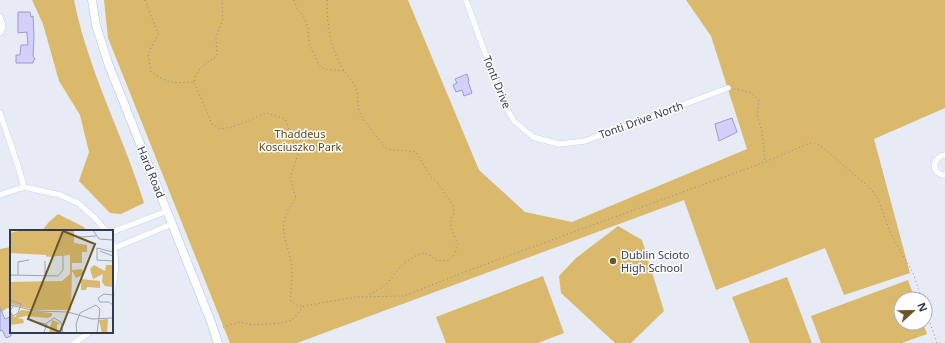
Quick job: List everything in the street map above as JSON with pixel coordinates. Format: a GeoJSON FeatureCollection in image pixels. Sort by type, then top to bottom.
{"type":"FeatureCollection","features":[{"type":"Feature","properties":{"kind":"main road","name":"Hard Road"},"geometry":{"type":"LineString","coordinates":[[92,0],[101,44],[218,343]]}},
{"type":"Feature","properties":{"kind":"street","name":"Tonti Drive"},"geometry":{"type":"LineString","coordinates":[[466,0],[502,100],[514,121],[533,137],[552,142]]}},
{"type":"Feature","properties":{"kind":"street"},"geometry":{"type":"LineString","coordinates":[[0,17],[3,26],[0,33]]}},
{"type":"Feature","properties":{"kind":"street","name":"Tonti Drive North"},"geometry":{"type":"LineString","coordinates":[[552,142],[559,144],[585,141],[728,88]]}},
{"type":"Feature","properties":{"kind":"street"},"geometry":{"type":"LineString","coordinates":[[0,113],[24,187]]}},
{"type":"Feature","properties":{"kind":"street"},"geometry":{"type":"LineString","coordinates":[[945,156],[939,157],[934,165],[938,173],[945,175]]}},
{"type":"Feature","properties":{"kind":"street"},"geometry":{"type":"LineString","coordinates":[[0,195],[24,187],[60,195],[78,203],[94,217],[105,230]]}},
{"type":"Feature","properties":{"kind":"street"},"geometry":{"type":"LineString","coordinates":[[113,232],[167,211]]}},
{"type":"Feature","properties":{"kind":"street"},"geometry":{"type":"LineString","coordinates":[[113,285],[115,273],[113,246],[172,224]]}},
{"type":"Feature","properties":{"kind":"street"},"geometry":{"type":"LineString","coordinates":[[74,343],[89,333]]}},
{"type":"Feature","properties":{"kind":"path"},"geometry":{"type":"LineString","coordinates":[[145,0],[158,34],[148,54],[151,72],[163,80],[172,83],[194,82]]}},
{"type":"Feature","properties":{"kind":"path"},"geometry":{"type":"LineString","coordinates":[[222,0],[223,19],[216,38],[217,56],[202,66],[196,73],[194,82],[212,124],[220,129],[233,127],[266,113],[285,119],[298,154],[290,178],[296,198],[288,208],[284,219],[283,236],[292,272],[291,301],[298,306],[356,297],[404,296],[765,162],[810,143],[821,146],[870,188],[878,199],[890,232],[913,273],[919,291]]}},
{"type":"Feature","properties":{"kind":"path"},"geometry":{"type":"LineString","coordinates":[[294,0],[296,8],[302,15],[308,28],[309,43],[319,65],[325,69],[344,71]]}},
{"type":"Feature","properties":{"kind":"path"},"geometry":{"type":"LineString","coordinates":[[327,0],[328,31],[334,50],[344,71],[352,80],[358,91],[357,102],[360,113],[385,148],[389,150],[407,150],[416,152],[431,177],[437,182],[453,205],[454,212],[451,220],[451,228],[458,245],[454,256],[449,260],[435,260],[432,256],[425,253],[417,255],[401,266],[386,285],[367,296]]}},
{"type":"Feature","properties":{"kind":"path"},"geometry":{"type":"LineString","coordinates":[[728,88],[750,92],[759,100],[757,115],[762,131],[765,162]]}},
{"type":"Feature","properties":{"kind":"path"},"geometry":{"type":"LineString","coordinates":[[223,327],[240,322],[254,325],[282,323],[292,320],[304,306]]}},
{"type":"Feature","properties":{"kind":"path"},"geometry":{"type":"LineString","coordinates":[[933,331],[937,343]]}},
{"type":"Feature","properties":{"kind":"green space"},"geometry":{"type":"Polygon","coordinates":[[[32,0],[74,0],[88,52],[144,203],[121,214],[110,213],[79,181],[89,152],[80,115],[59,81],[43,24],[32,0]]]}},
{"type":"Feature","properties":{"kind":"green space","name":"Thaddeus Kosciuszko Park"},"geometry":{"type":"Polygon","coordinates":[[[104,0],[408,0],[479,170],[525,212],[572,222],[747,149],[711,36],[686,0],[945,0],[945,108],[874,139],[910,273],[844,295],[825,248],[716,290],[684,200],[297,343],[230,343],[108,38],[104,0]]]}},
{"type":"Feature","properties":{"kind":"green space"},"geometry":{"type":"Polygon","coordinates":[[[58,214],[84,227],[86,230],[43,230],[58,214]]]}},
{"type":"Feature","properties":{"kind":"green space"},"geometry":{"type":"Polygon","coordinates":[[[618,226],[642,240],[664,311],[631,343],[615,343],[561,293],[559,276],[576,258],[618,226]]]}},
{"type":"Feature","properties":{"kind":"green space"},"geometry":{"type":"Polygon","coordinates":[[[10,247],[10,308],[7,308],[0,313],[0,249],[10,247]]]}},
{"type":"Feature","properties":{"kind":"green space"},"geometry":{"type":"Polygon","coordinates":[[[543,276],[564,333],[538,343],[446,343],[436,317],[543,276]]]}},
{"type":"Feature","properties":{"kind":"green space"},"geometry":{"type":"Polygon","coordinates":[[[787,277],[812,343],[750,343],[732,297],[787,277]]]}},
{"type":"Feature","properties":{"kind":"green space"},"geometry":{"type":"Polygon","coordinates":[[[908,280],[912,291],[893,291],[893,331],[926,331],[927,334],[902,343],[821,343],[811,316],[908,280]]]}},
{"type":"Feature","properties":{"kind":"building"},"geometry":{"type":"Polygon","coordinates":[[[18,12],[30,12],[31,17],[33,16],[33,56],[35,59],[33,63],[16,63],[16,55],[20,55],[21,45],[28,45],[27,32],[18,33],[18,12]]]}},
{"type":"Feature","properties":{"kind":"building"},"geometry":{"type":"Polygon","coordinates":[[[467,74],[472,93],[464,96],[462,90],[456,92],[453,85],[457,83],[455,79],[467,74]]]}},
{"type":"Feature","properties":{"kind":"building"},"geometry":{"type":"Polygon","coordinates":[[[732,118],[737,132],[719,141],[715,124],[732,118]]]}},
{"type":"Feature","properties":{"kind":"building"},"geometry":{"type":"Polygon","coordinates":[[[0,308],[5,319],[10,317],[11,336],[6,338],[2,330],[0,331],[0,308]]]}},
{"type":"Feature","properties":{"kind":"place","name":"Dublin Scioto High School"},"geometry":{"type":"Point","coordinates":[613,261]}}]}
